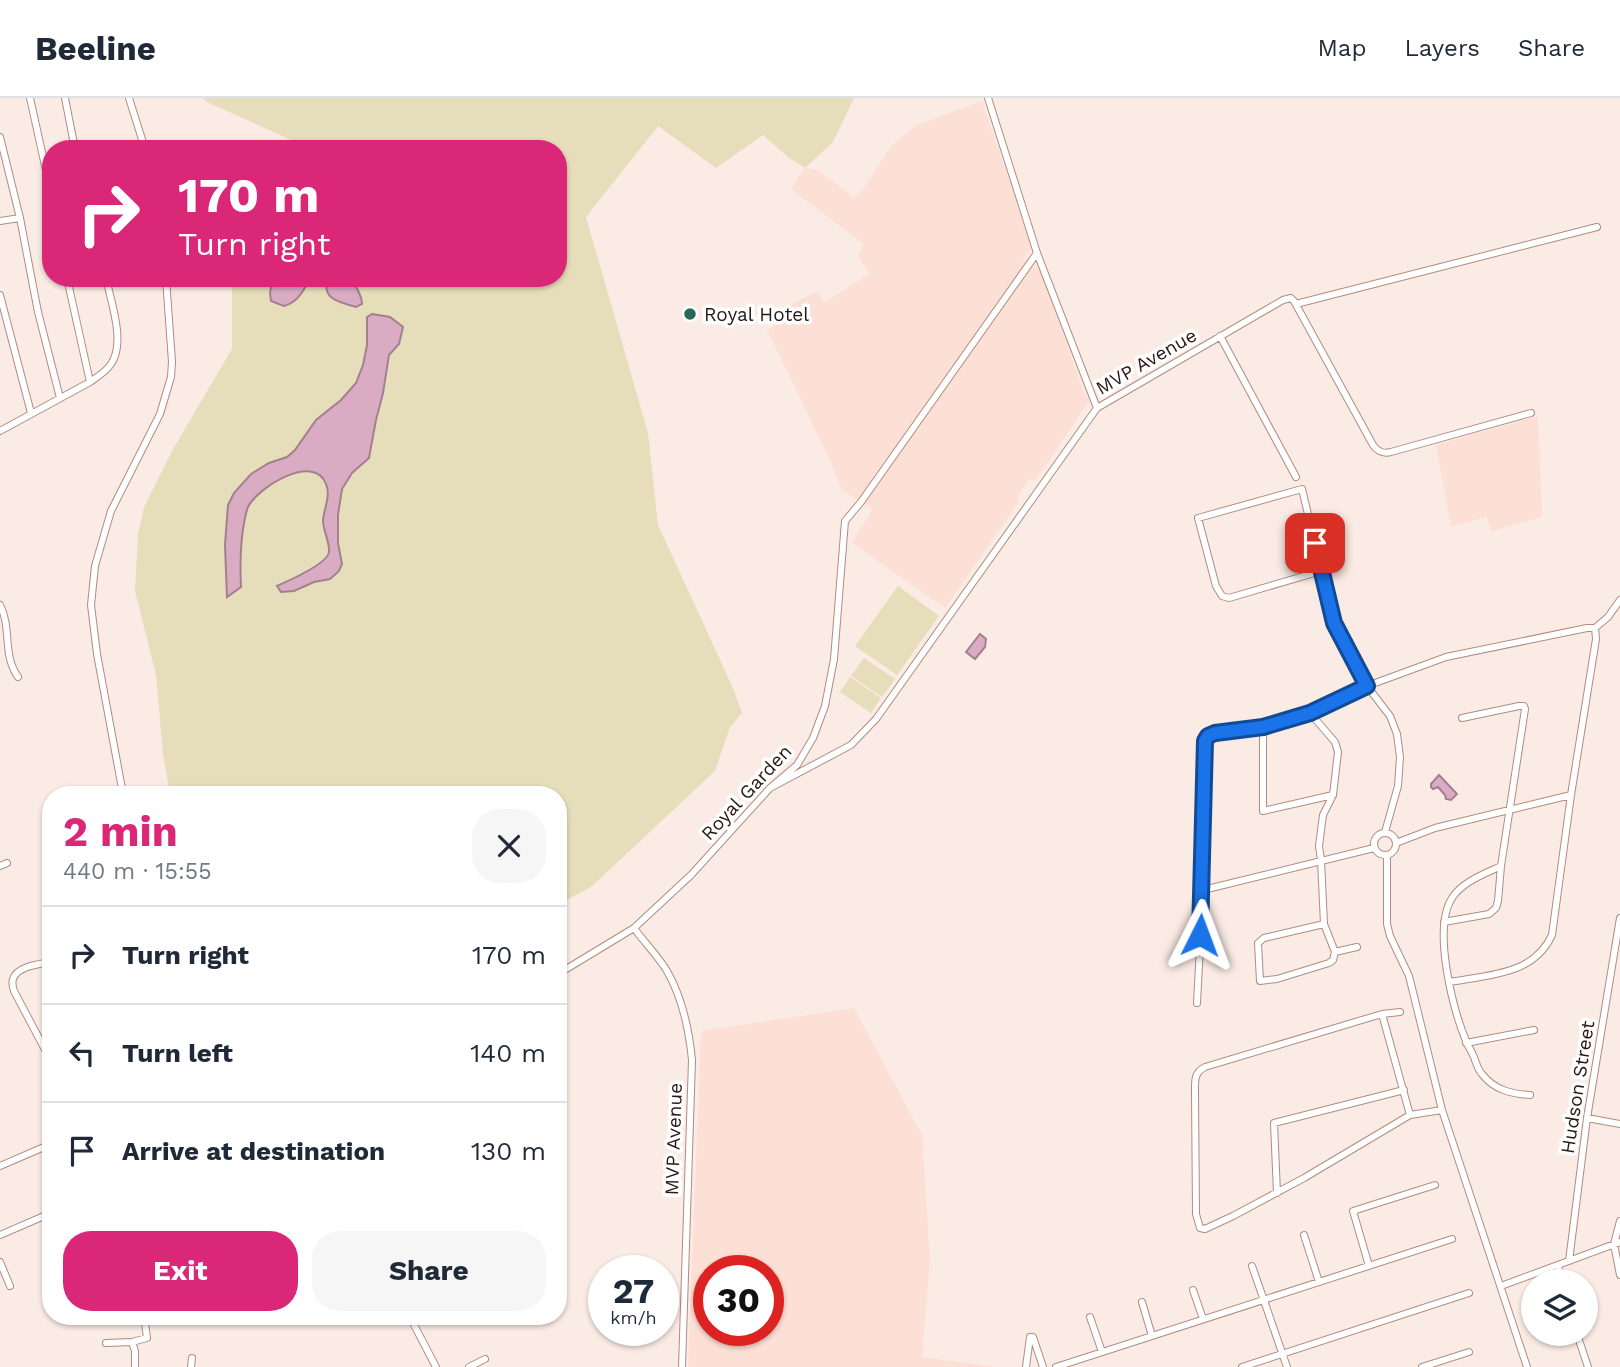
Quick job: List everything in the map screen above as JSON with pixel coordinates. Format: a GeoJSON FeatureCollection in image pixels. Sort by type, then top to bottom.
{"type":"FeatureCollection","features":[{"type":"Feature","properties":{"kind":"street"},"geometry":{"type":"LineString","coordinates":[[30,98],[42,152]]}},
{"type":"Feature","properties":{"kind":"street"},"geometry":{"type":"LineString","coordinates":[[65,98],[73,140]]}},
{"type":"Feature","properties":{"kind":"street"},"geometry":{"type":"LineString","coordinates":[[129,98],[142,140]]}},
{"type":"Feature","properties":{"kind":"street"},"geometry":{"type":"LineString","coordinates":[[988,98],[1037,253],[1097,408]]}},
{"type":"Feature","properties":{"kind":"street"},"geometry":{"type":"LineString","coordinates":[[0,137],[20,218],[38,312],[60,398]]}},
{"type":"Feature","properties":{"kind":"street"},"geometry":{"type":"LineString","coordinates":[[0,221],[20,218]]}},
{"type":"Feature","properties":{"kind":"street"},"geometry":{"type":"LineString","coordinates":[[1531,413],[1383,453],[1373,445],[1296,304],[1597,227]]}},
{"type":"Feature","properties":{"kind":"street","name":"Royal Garden"},"geometry":{"type":"LineString","coordinates":[[567,969],[634,928],[691,875],[771,788],[797,765],[813,738],[825,706],[834,659],[845,521],[1037,253]]}},
{"type":"Feature","properties":{"kind":"street"},"geometry":{"type":"LineString","coordinates":[[69,287],[90,382]]}},
{"type":"Feature","properties":{"kind":"street"},"geometry":{"type":"LineString","coordinates":[[0,430],[90,382],[108,368],[117,353],[119,341],[108,287]]}},
{"type":"Feature","properties":{"kind":"street"},"geometry":{"type":"LineString","coordinates":[[122,786],[97,654],[91,605],[95,566],[111,510],[160,414],[171,377],[167,287]]}},
{"type":"Feature","properties":{"kind":"street"},"geometry":{"type":"LineString","coordinates":[[0,295],[31,413]]}},
{"type":"Feature","properties":{"kind":"street","name":"MVP Avenue"},"geometry":{"type":"LineString","coordinates":[[771,788],[851,745],[876,719],[1097,408],[1287,298],[1291,298],[1296,304]]}},
{"type":"Feature","properties":{"kind":"street"},"geometry":{"type":"LineString","coordinates":[[1220,336],[1296,477]]}},
{"type":"Feature","properties":{"kind":"street"},"geometry":{"type":"LineString","coordinates":[[1321,571],[1229,598],[1222,596],[1216,586],[1198,519],[1302,489],[1334,623],[1367,686],[1390,716],[1397,734],[1400,757],[1398,786],[1385,832]]}},
{"type":"Feature","properties":{"kind":"street"},"geometry":{"type":"LineString","coordinates":[[1197,1003],[1203,890],[1205,741],[1208,736],[1263,727],[1310,713],[1367,686],[1446,657],[1595,628],[1608,617],[1620,600]]}},
{"type":"Feature","properties":{"kind":"street"},"geometry":{"type":"LineString","coordinates":[[0,605],[6,622],[8,651],[13,670],[18,677]]}},
{"type":"Feature","properties":{"kind":"street"},"geometry":{"type":"LineString","coordinates":[[1450,982],[1518,968],[1533,960],[1544,949],[1552,935],[1571,795],[1597,639],[1595,628]]}},
{"type":"Feature","properties":{"kind":"street"},"geometry":{"type":"LineString","coordinates":[[1444,922],[1484,915],[1493,911],[1498,901],[1525,709],[1524,706],[1519,706],[1462,718]]}},
{"type":"Feature","properties":{"kind":"street"},"geometry":{"type":"LineString","coordinates":[[1310,713],[1337,746],[1333,794],[1323,815],[1319,846],[1324,924],[1335,952],[1329,963],[1260,984],[1258,943],[1264,938],[1324,924]]}},
{"type":"Feature","properties":{"kind":"street"},"geometry":{"type":"LineString","coordinates":[[1263,727],[1263,811],[1333,794]]}},
{"type":"Feature","properties":{"kind":"street"},"geometry":{"type":"LineString","coordinates":[[1396,843],[1435,828],[1571,795]]}},
{"type":"Feature","properties":{"kind":"street"},"geometry":{"type":"LineString","coordinates":[[1385,832],[1394,836],[1396,843],[1393,852],[1387,855],[1378,853],[1373,844],[1378,834],[1385,832]]}},
{"type":"Feature","properties":{"kind":"street"},"geometry":{"type":"LineString","coordinates":[[1203,890],[1374,848]]}},
{"type":"Feature","properties":{"kind":"street"},"geometry":{"type":"LineString","coordinates":[[1387,855],[1387,924],[1390,936],[1409,976],[1442,1110],[1527,1367]]}},
{"type":"Feature","properties":{"kind":"street"},"geometry":{"type":"LineString","coordinates":[[1501,866],[1474,879],[1456,893],[1450,902],[1444,922],[1444,952],[1458,1017],[1466,1043],[1480,1072],[1492,1084],[1511,1094],[1530,1095]]}},
{"type":"Feature","properties":{"kind":"street","name":"Hudson Street"},"geometry":{"type":"LineString","coordinates":[[1569,1261],[1587,1118],[1620,918]]}},
{"type":"Feature","properties":{"kind":"street","name":"MVP Avenue"},"geometry":{"type":"LineString","coordinates":[[634,928],[667,971],[681,1002],[688,1026],[692,1060],[682,1367]]}},
{"type":"Feature","properties":{"kind":"street"},"geometry":{"type":"LineString","coordinates":[[1335,952],[1357,947]]}},
{"type":"Feature","properties":{"kind":"street"},"geometry":{"type":"LineString","coordinates":[[42,964],[19,972],[12,981],[14,991],[42,1044]]}},
{"type":"Feature","properties":{"kind":"street"},"geometry":{"type":"LineString","coordinates":[[1400,1012],[1382,1014],[1205,1067],[1196,1074],[1196,1214],[1199,1228],[1205,1229],[1277,1193],[1410,1115],[1442,1110]]}},
{"type":"Feature","properties":{"kind":"street"},"geometry":{"type":"LineString","coordinates":[[1382,1014],[1410,1115]]}},
{"type":"Feature","properties":{"kind":"street"},"geometry":{"type":"LineString","coordinates":[[1466,1043],[1534,1030]]}},
{"type":"Feature","properties":{"kind":"street"},"geometry":{"type":"LineString","coordinates":[[1277,1193],[1274,1123],[1404,1090]]}},
{"type":"Feature","properties":{"kind":"street"},"geometry":{"type":"LineString","coordinates":[[1587,1118],[1620,1124]]}},
{"type":"Feature","properties":{"kind":"street"},"geometry":{"type":"LineString","coordinates":[[0,1166],[42,1148]]}},
{"type":"Feature","properties":{"kind":"street"},"geometry":{"type":"LineString","coordinates":[[1369,1266],[1353,1211],[1435,1185]]}},
{"type":"Feature","properties":{"kind":"street"},"geometry":{"type":"LineString","coordinates":[[0,1234],[42,1217]]}},
{"type":"Feature","properties":{"kind":"street"},"geometry":{"type":"LineString","coordinates":[[1620,1221],[1617,1243],[1620,1275]]}},
{"type":"Feature","properties":{"kind":"street"},"geometry":{"type":"LineString","coordinates":[[1304,1236],[1319,1282]]}},
{"type":"Feature","properties":{"kind":"street"},"geometry":{"type":"LineString","coordinates":[[1056,1367],[1452,1239]]}},
{"type":"Feature","properties":{"kind":"street"},"geometry":{"type":"LineString","coordinates":[[1500,1286],[1617,1243]]}},
{"type":"Feature","properties":{"kind":"street"},"geometry":{"type":"LineString","coordinates":[[0,1262],[10,1286]]}},
{"type":"Feature","properties":{"kind":"street"},"geometry":{"type":"LineString","coordinates":[[1558,1265],[1559,1269]]}},
{"type":"Feature","properties":{"kind":"street"},"geometry":{"type":"LineString","coordinates":[[1252,1266],[1287,1367]]}},
{"type":"Feature","properties":{"kind":"street"},"geometry":{"type":"LineString","coordinates":[[1193,1290],[1203,1319]]}},
{"type":"Feature","properties":{"kind":"street"},"geometry":{"type":"LineString","coordinates":[[1242,1367],[1469,1293]]}},
{"type":"Feature","properties":{"kind":"street"},"geometry":{"type":"LineString","coordinates":[[1142,1302],[1152,1336]]}},
{"type":"Feature","properties":{"kind":"street"},"geometry":{"type":"LineString","coordinates":[[1090,1317],[1102,1352]]}},
{"type":"Feature","properties":{"kind":"street"},"geometry":{"type":"LineString","coordinates":[[106,1343],[132,1342],[147,1338],[145,1325]]}},
{"type":"Feature","properties":{"kind":"street"},"geometry":{"type":"LineString","coordinates":[[414,1325],[436,1367]]}},
{"type":"Feature","properties":{"kind":"street"},"geometry":{"type":"LineString","coordinates":[[1026,1367],[1031,1337],[1043,1367]]}},
{"type":"Feature","properties":{"kind":"street"},"geometry":{"type":"LineString","coordinates":[[132,1342],[135,1367]]}},
{"type":"Feature","properties":{"kind":"street"},"geometry":{"type":"LineString","coordinates":[[1581,1346],[1588,1367]]}},
{"type":"Feature","properties":{"kind":"street"},"geometry":{"type":"LineString","coordinates":[[1422,1367],[1469,1352]]}},
{"type":"Feature","properties":{"kind":"street"},"geometry":{"type":"LineString","coordinates":[[191,1367],[192,1358]]}},
{"type":"Feature","properties":{"kind":"street"},"geometry":{"type":"LineString","coordinates":[[469,1367],[485,1359]]}},
{"type":"Feature","properties":{"kind":"shaded area"},"geometry":{"type":"Polygon","coordinates":[[[202,98],[854,98],[833,142],[805,168],[763,135],[716,168],[658,126],[586,217],[648,433],[658,525],[742,713],[730,727],[715,771],[592,886],[567,900],[567,786],[169,786],[156,675],[135,591],[138,535],[144,507],[173,449],[232,349],[232,287],[567,287],[567,140],[291,140],[202,98]]]}},
{"type":"Feature","properties":{"kind":"shaded area"},"geometry":{"type":"Polygon","coordinates":[[[982,101],[1032,247],[1023,259],[1041,271],[1085,396],[1090,400],[1035,481],[1030,478],[1017,497],[1020,500],[945,608],[852,543],[872,511],[870,507],[842,490],[767,330],[795,314],[791,304],[817,292],[824,302],[870,274],[858,256],[864,244],[791,189],[805,168],[818,170],[854,197],[862,191],[892,145],[917,125],[982,101]]]}},
{"type":"Feature","properties":{"kind":"shaded area"},"geometry":{"type":"Polygon","coordinates":[[[271,287],[305,287],[294,301],[284,306],[271,301],[271,287]]]}},
{"type":"Feature","properties":{"kind":"shaded area"},"geometry":{"type":"Polygon","coordinates":[[[326,287],[356,287],[362,304],[356,307],[333,299],[326,287]]]}},
{"type":"Feature","properties":{"kind":"shaded area"},"geometry":{"type":"Polygon","coordinates":[[[372,314],[390,317],[403,327],[399,344],[389,355],[369,458],[352,473],[342,489],[338,515],[338,543],[342,564],[339,571],[330,579],[314,582],[294,591],[281,592],[277,586],[315,567],[329,552],[323,520],[328,497],[326,484],[320,475],[310,471],[298,472],[273,483],[253,499],[248,507],[242,539],[241,587],[227,597],[225,545],[228,505],[234,493],[251,474],[269,463],[287,457],[295,450],[316,420],[341,400],[356,383],[367,345],[367,317],[372,314]]]}},
{"type":"Feature","properties":{"kind":"shaded area"},"geometry":{"type":"Polygon","coordinates":[[[1538,416],[1542,517],[1492,531],[1486,517],[1451,527],[1436,445],[1538,416]]]}},
{"type":"Feature","properties":{"kind":"shaded area"},"geometry":{"type":"Polygon","coordinates":[[[898,586],[939,616],[897,675],[855,646],[898,586]]]}},
{"type":"Feature","properties":{"kind":"shaded area"},"geometry":{"type":"Polygon","coordinates":[[[980,634],[986,639],[985,647],[975,659],[966,652],[980,634]]]}},
{"type":"Feature","properties":{"kind":"shaded area"},"geometry":{"type":"Polygon","coordinates":[[[864,658],[895,679],[882,697],[851,676],[864,658]]]}},
{"type":"Feature","properties":{"kind":"shaded area"},"geometry":{"type":"Polygon","coordinates":[[[850,677],[881,698],[871,713],[840,692],[850,677]]]}},
{"type":"Feature","properties":{"kind":"shaded area"},"geometry":{"type":"Polygon","coordinates":[[[1439,775],[1457,794],[1451,800],[1446,799],[1438,787],[1431,787],[1439,775]]]}},
{"type":"Feature","properties":{"kind":"shaded area"},"geometry":{"type":"Polygon","coordinates":[[[854,1008],[922,1135],[930,1260],[922,1357],[997,1367],[688,1367],[701,1031],[854,1008]]]}},
{"type":"Feature","properties":{"kind":"place","name":"Royal Hotel"},"geometry":{"type":"Point","coordinates":[690,314]}},
{"type":"Feature","properties":{"kind":"route"},"geometry":{"type":"LineString","coordinates":[[1200,935],[1205,741],[1208,736],[1263,727],[1310,713],[1367,686],[1334,623],[1315,543]]}}]}
